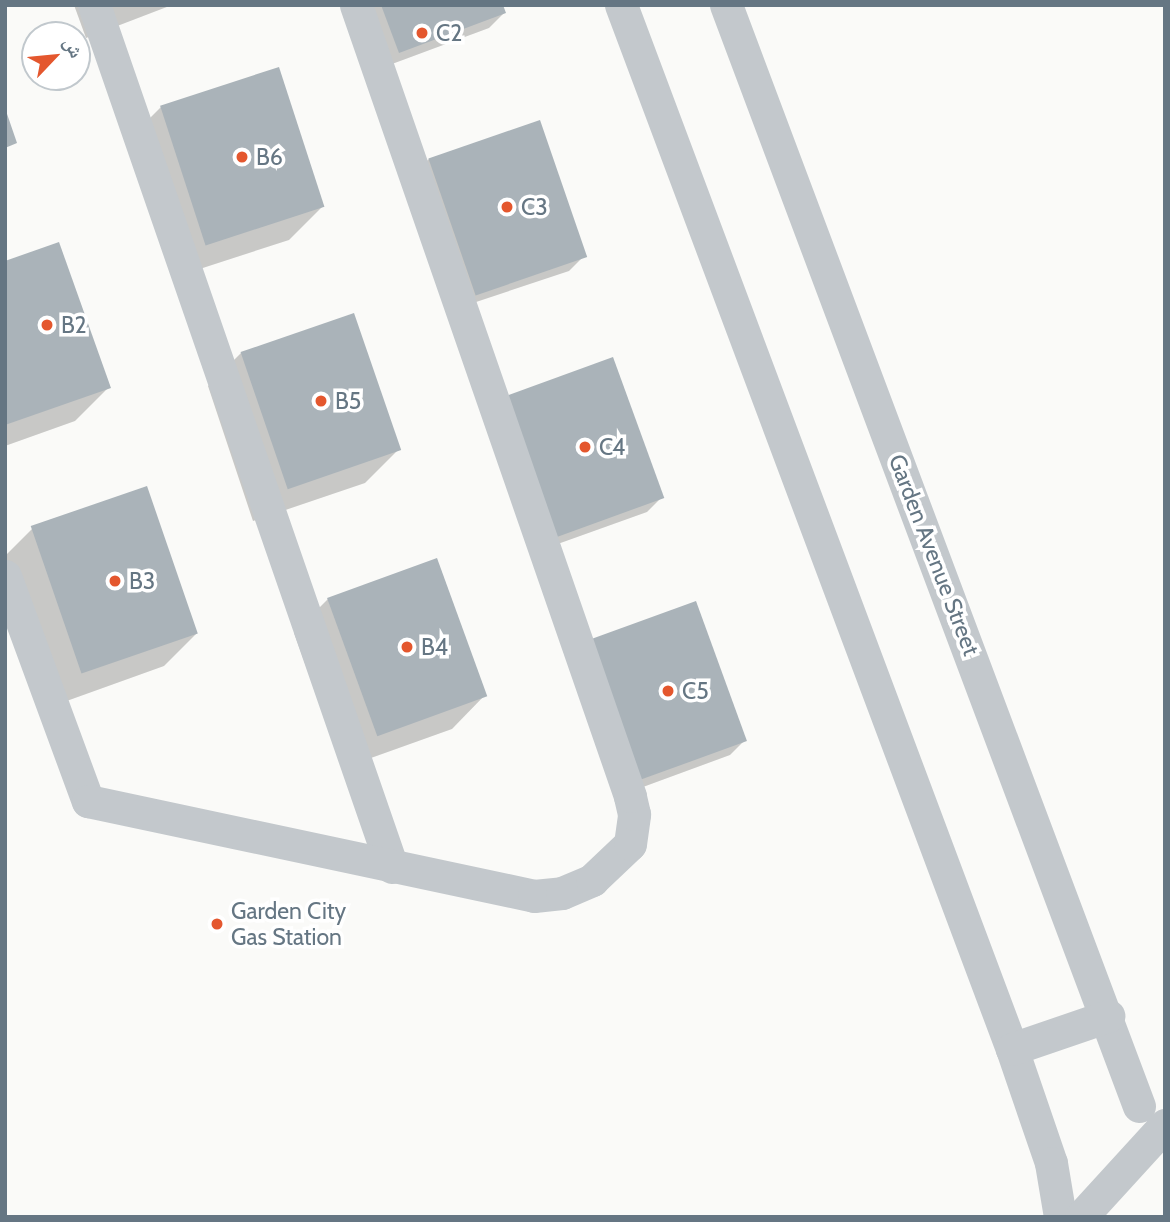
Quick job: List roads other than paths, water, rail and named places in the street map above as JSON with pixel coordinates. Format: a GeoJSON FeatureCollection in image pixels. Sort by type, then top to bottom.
{"type":"FeatureCollection","features":[{"type":"Feature","properties":{"kind":"street"},"geometry":{"type":"LineString","coordinates":[[94,5],[392,867]]}},
{"type":"Feature","properties":{"kind":"street"},"geometry":{"type":"LineString","coordinates":[[5,576],[88,801],[534,896],[562,893],[592,880],[619,858],[630,844],[634,814],[356,5]]}},
{"type":"Feature","properties":{"kind":"street"},"geometry":{"type":"LineString","coordinates":[[621,5],[1012,1049],[1051,1163],[1060,1217]]}},
{"type":"Feature","properties":{"kind":"street","name":"Garden Avenue Street"},"geometry":{"type":"LineString","coordinates":[[726,5],[1108,1016],[1152,1116]]}},
{"type":"Feature","properties":{"kind":"street"},"geometry":{"type":"LineString","coordinates":[[1012,1049],[1108,1016]]}},
{"type":"Feature","properties":{"kind":"street"},"geometry":{"type":"LineString","coordinates":[[1081,1217],[1152,1116]]}},
{"type":"Feature","properties":{"kind":"place","name":"C2"},"geometry":{"type":"Point","coordinates":[422,33]}},
{"type":"Feature","properties":{"kind":"place","name":"B6"},"geometry":{"type":"Point","coordinates":[242,157]}},
{"type":"Feature","properties":{"kind":"place","name":"C3"},"geometry":{"type":"Point","coordinates":[507,207]}},
{"type":"Feature","properties":{"kind":"place","name":"B2"},"geometry":{"type":"Point","coordinates":[47,325]}},
{"type":"Feature","properties":{"kind":"place","name":"B5"},"geometry":{"type":"Point","coordinates":[321,401]}},
{"type":"Feature","properties":{"kind":"place","name":"C4"},"geometry":{"type":"Point","coordinates":[585,447]}},
{"type":"Feature","properties":{"kind":"place","name":"B3"},"geometry":{"type":"Point","coordinates":[115,581]}},
{"type":"Feature","properties":{"kind":"place","name":"B4"},"geometry":{"type":"Point","coordinates":[407,647]}},
{"type":"Feature","properties":{"kind":"place","name":"C5"},"geometry":{"type":"Point","coordinates":[668,691]}},
{"type":"Feature","properties":{"kind":"place","name":"Garden City Gas Station"},"geometry":{"type":"Point","coordinates":[217,924]}}]}
